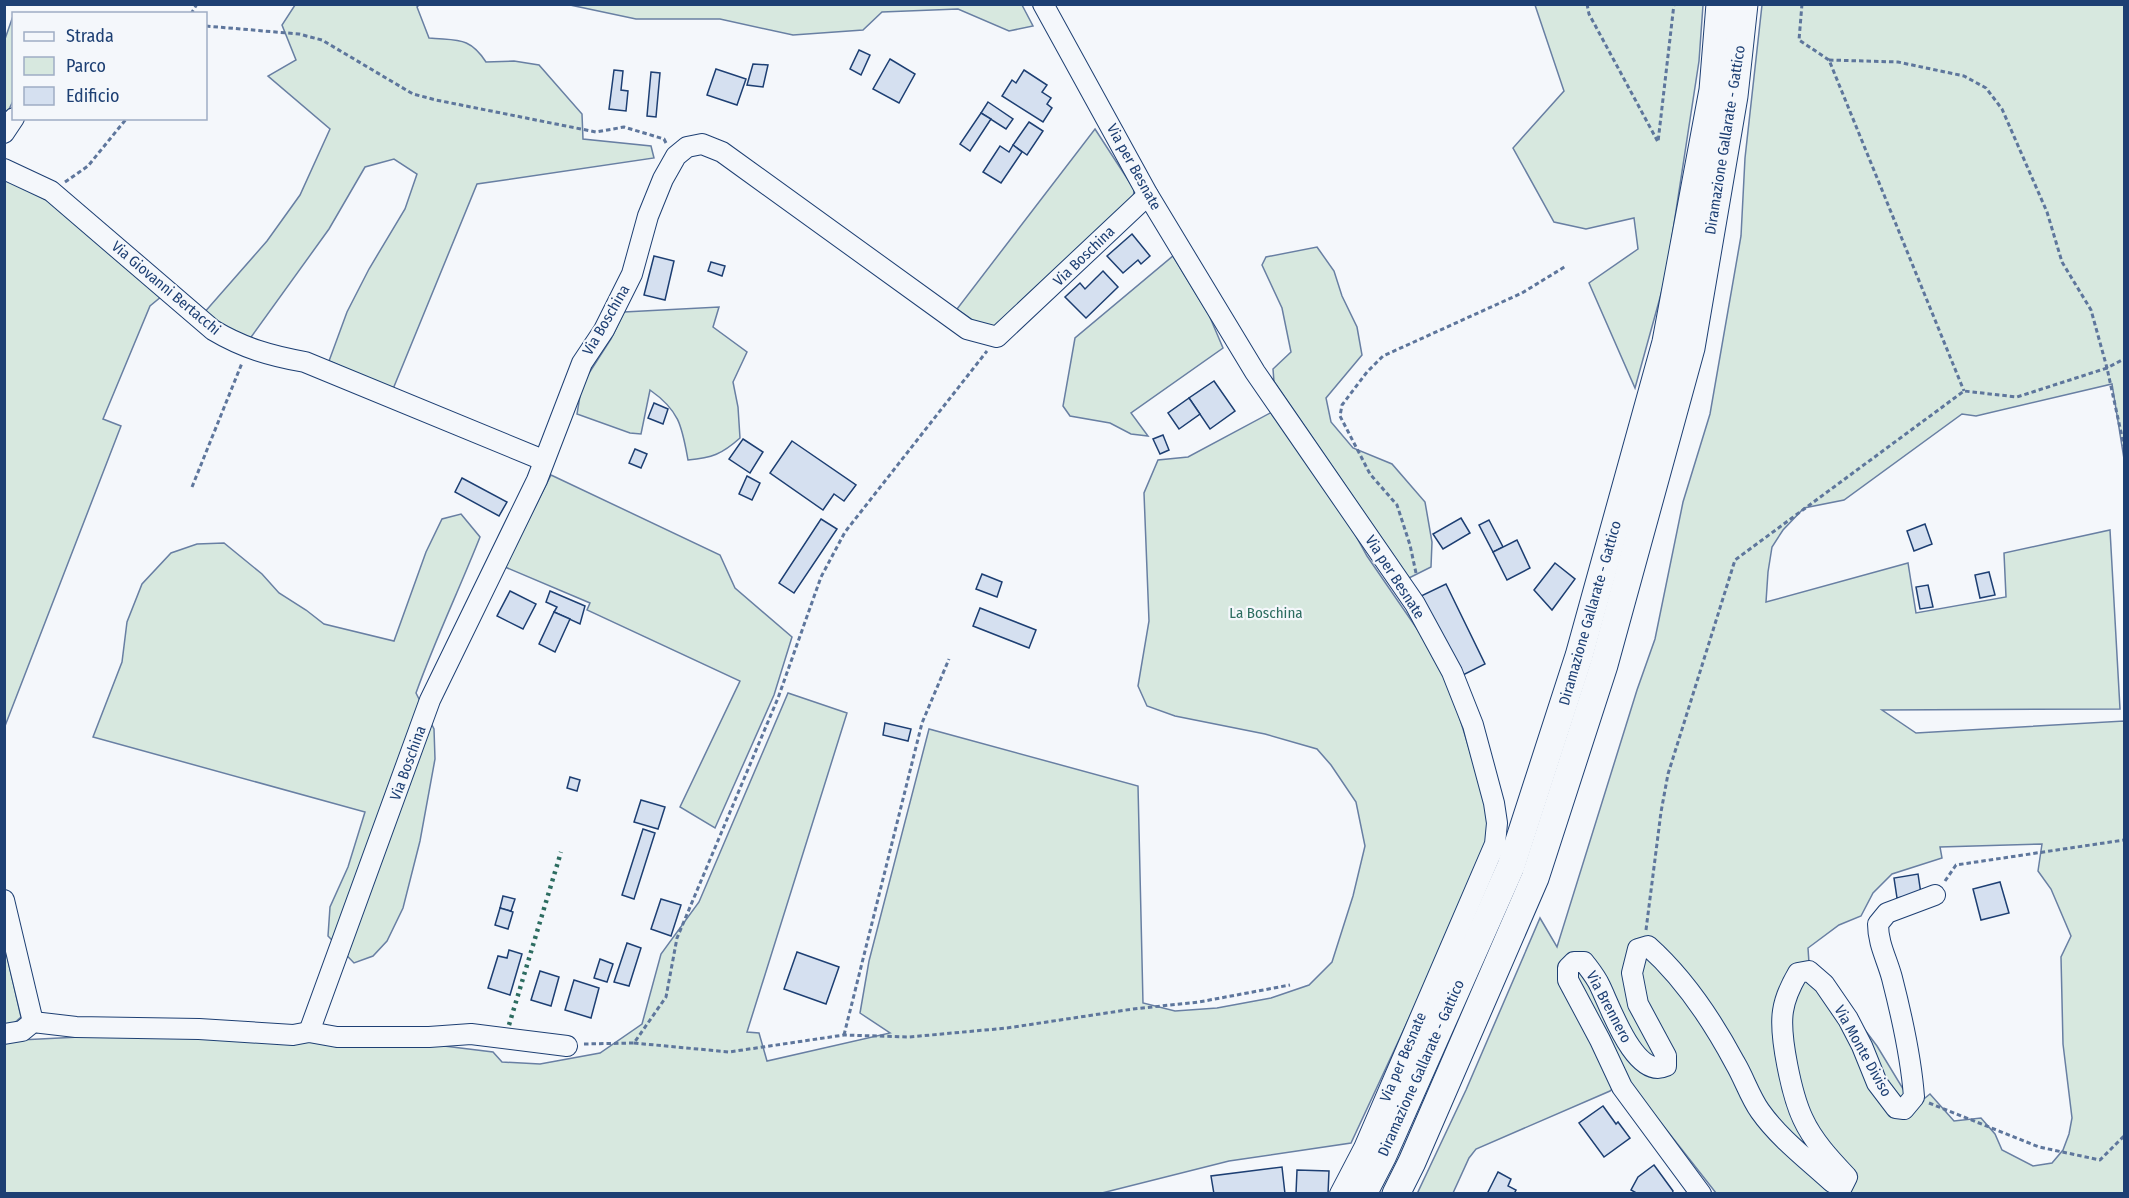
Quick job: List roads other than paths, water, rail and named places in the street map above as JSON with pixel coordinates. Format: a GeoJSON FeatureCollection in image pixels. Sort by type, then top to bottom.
{"type":"FeatureCollection","features":[{"type":"Feature","properties":{"kind":"highway","name":"Diramazione Gallarate - Gattico"},"geometry":{"type":"LineString","coordinates":[[1363,1194],[1383,1155],[1511,866],[1579,656],[1666,342],[1713,90],[1720,4]]}},
{"type":"Feature","properties":{"kind":"highway","name":"Diramazione Gallarate - Gattico"},"geometry":{"type":"LineString","coordinates":[[1396,1194],[1412,1162],[1534,878],[1604,665],[1691,348],[1734,96],[1744,4]]}},
{"type":"Feature","properties":{"kind":"street","name":"Via per Besnate"},"geometry":{"type":"LineString","coordinates":[[1043,4],[1148,195],[1255,372],[1409,596],[1452,672],[1473,725],[1494,802],[1497,823],[1495,844],[1364,1148],[1340,1194]]}},
{"type":"Feature","properties":{"kind":"street"},"geometry":{"type":"LineString","coordinates":[[4,133],[13,120]]}},
{"type":"Feature","properties":{"kind":"street","name":"Via Boschina"},"geometry":{"type":"LineString","coordinates":[[309,1032],[430,700],[537,480],[582,363],[604,330],[632,274],[648,216],[663,179],[676,156],[687,147],[702,144],[722,152],[967,329],[997,338],[1148,195]]}},
{"type":"Feature","properties":{"kind":"street","name":"Via Giovanni Bertacchi"},"geometry":{"type":"LineString","coordinates":[[4,169],[51,191],[213,330],[231,341],[268,356],[305,362],[543,460]]}},
{"type":"Feature","properties":{"kind":"street","name":"Via Monte Diviso"},"geometry":{"type":"LineString","coordinates":[[1648,946],[1669,965],[1704,1011],[1760,1111],[1782,1136],[1832,1182],[1842,1187],[1847,1178],[1816,1141],[1803,1119],[1788,1071],[1782,1012],[1789,988],[1798,973],[1809,971],[1824,984],[1848,1019],[1877,1083],[1896,1108],[1904,1109],[1914,1097],[1906,1032],[1890,972],[1878,939],[1878,924],[1887,913],[1935,895]]}},
{"type":"Feature","properties":{"kind":"street"},"geometry":{"type":"LineString","coordinates":[[4,900],[33,1022]]}},
{"type":"Feature","properties":{"kind":"street","name":"Via Brennero"},"geometry":{"type":"LineString","coordinates":[[1648,946],[1638,949],[1632,974],[1638,1004],[1666,1056],[1666,1066],[1660,1069],[1653,1068],[1632,1051],[1599,983],[1584,962],[1574,962],[1568,968],[1568,980],[1622,1087],[1701,1194]]}},
{"type":"Feature","properties":{"kind":"street"},"geometry":{"type":"LineString","coordinates":[[4,1034],[22,1031],[33,1022],[76,1027],[199,1029],[293,1035],[309,1032],[337,1037],[429,1037],[471,1034],[567,1046]]}},
{"type":"Feature","properties":{"kind":"park label","name":"La Boschina"},"geometry":{"type":"Point","coordinates":[1266,613]}}]}
